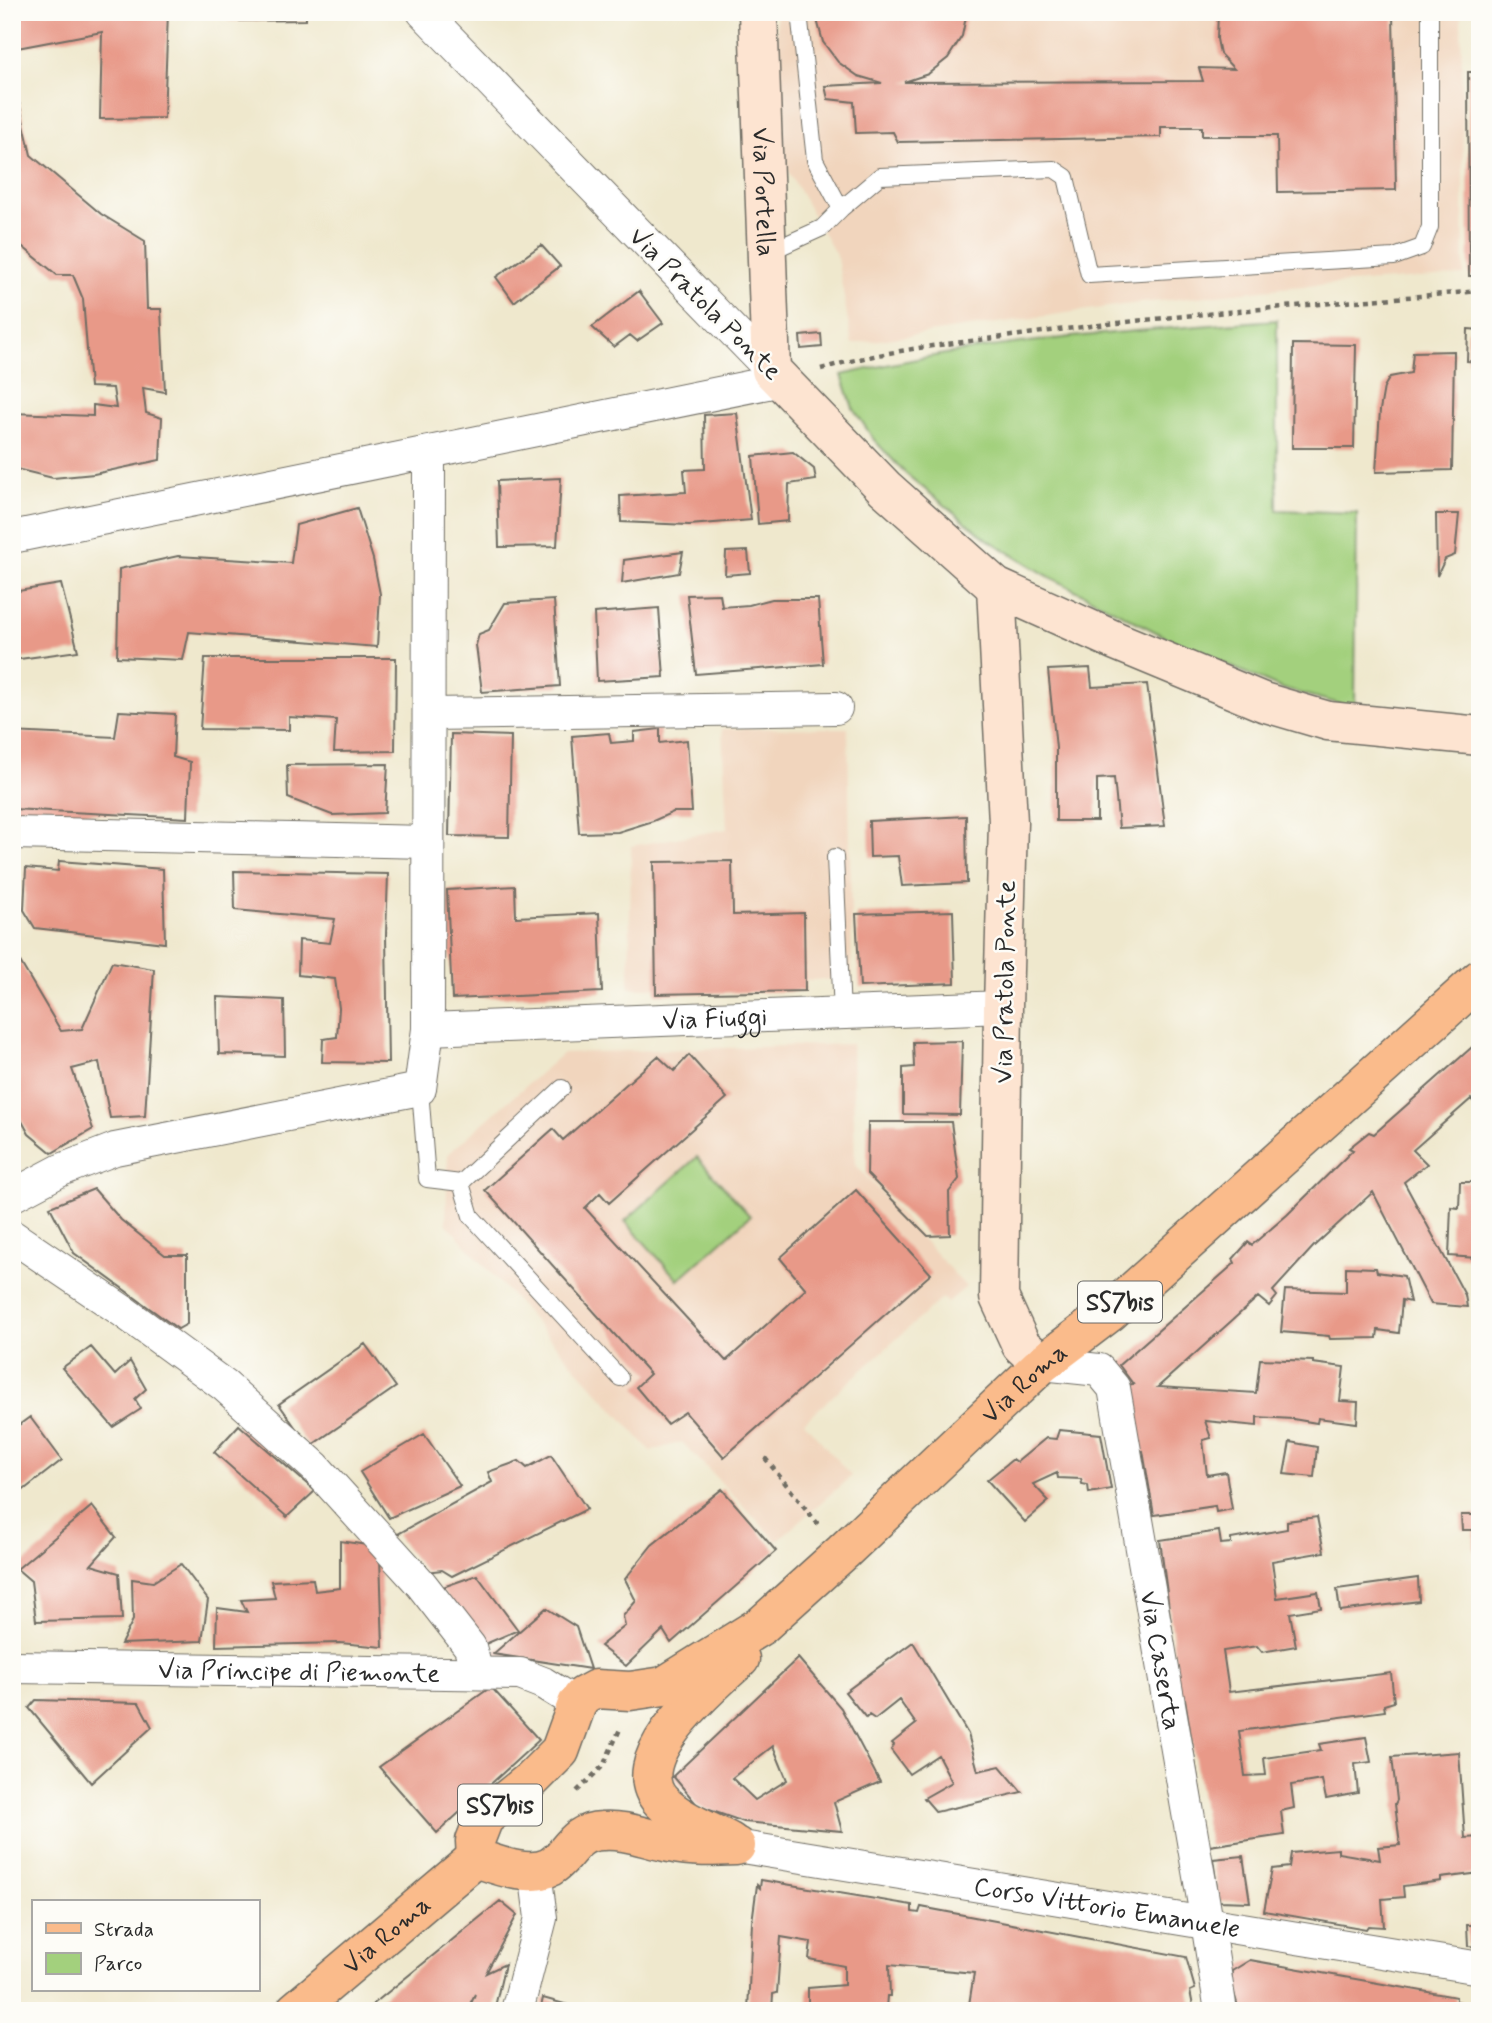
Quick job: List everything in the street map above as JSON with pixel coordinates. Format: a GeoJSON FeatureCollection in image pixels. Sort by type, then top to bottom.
{"type":"FeatureCollection","features":[{"type":"Feature","properties":{"kind":"main road","name":"Via Portella"},"geometry":{"type":"LineString","coordinates":[[758,12],[767,253],[776,375]]}},
{"type":"Feature","properties":{"kind":"main road","name":"Via Pratola Ponte"},"geometry":{"type":"LineString","coordinates":[[776,375],[885,488],[996,587],[1116,641],[1264,702],[1328,721],[1480,736]]}},
{"type":"Feature","properties":{"kind":"main road","name":"Via Pratola Ponte"},"geometry":{"type":"LineString","coordinates":[[996,587],[1007,822],[999,1297],[1021,1345],[1042,1364]]}},
{"type":"Feature","properties":{"kind":"main road","name":"Via Roma"},"geometry":{"type":"LineString","coordinates":[[762,1625],[1042,1364],[1109,1312],[1480,979]]}},
{"type":"Feature","properties":{"kind":"main road","name":"SS7bis"},"geometry":{"type":"LineString","coordinates":[[736,1846],[700,1847],[671,1843],[621,1830],[597,1831],[580,1838],[550,1867],[535,1871],[519,1870],[476,1858],[475,1841],[484,1818],[531,1780],[560,1751],[577,1704],[583,1696],[596,1689],[630,1691],[664,1686],[762,1625]]}},
{"type":"Feature","properties":{"kind":"main road","name":"SS7bis"},"geometry":{"type":"LineString","coordinates":[[736,1846],[683,1818],[661,1801],[650,1777],[660,1747],[682,1712],[742,1656],[762,1625]]}},
{"type":"Feature","properties":{"kind":"main road","name":"Via Roma"},"geometry":{"type":"LineString","coordinates":[[295,2011],[476,1858]]}},
{"type":"Feature","properties":{"kind":"street","name":"Via Pratola Ponte"},"geometry":{"type":"LineString","coordinates":[[423,12],[776,375]]}},
{"type":"Feature","properties":{"kind":"street"},"geometry":{"type":"LineString","coordinates":[[12,537],[429,453],[776,375]]}},
{"type":"Feature","properties":{"kind":"street"},"geometry":{"type":"LineString","coordinates":[[12,1196],[61,1170],[115,1149],[420,1089],[428,1029],[429,453]]}},
{"type":"Feature","properties":{"kind":"street"},"geometry":{"type":"LineString","coordinates":[[429,714],[836,718]]}},
{"type":"Feature","properties":{"kind":"street"},"geometry":{"type":"LineString","coordinates":[[12,833],[428,842]]}},
{"type":"Feature","properties":{"kind":"street","name":"Via Fiuggi"},"geometry":{"type":"LineString","coordinates":[[428,1029],[1003,1007]]}},
{"type":"Feature","properties":{"kind":"street"},"geometry":{"type":"LineString","coordinates":[[12,1236],[124,1312],[225,1386],[316,1467],[421,1584],[454,1626],[470,1647],[477,1673]]}},
{"type":"Feature","properties":{"kind":"street","name":"Via Caserta"},"geometry":{"type":"LineString","coordinates":[[1042,1364],[1099,1370],[1114,1388],[1221,2011]]}},
{"type":"Feature","properties":{"kind":"street","name":"Via Principe di Piemonte"},"geometry":{"type":"LineString","coordinates":[[12,1667],[520,1674],[544,1683],[577,1704]]}},
{"type":"Feature","properties":{"kind":"street","name":"Corso Vittorio Emanuele"},"geometry":{"type":"LineString","coordinates":[[736,1846],[1480,1968]]}},
{"type":"Feature","properties":{"kind":"street"},"geometry":{"type":"LineString","coordinates":[[517,2011],[541,1918],[535,1871]]}},
{"type":"Feature","properties":{"kind":"lane"},"geometry":{"type":"LineString","coordinates":[[799,12],[815,160],[841,209]]}},
{"type":"Feature","properties":{"kind":"lane"},"geometry":{"type":"LineString","coordinates":[[767,253],[822,228],[880,176],[1054,169],[1066,177],[1088,275],[1394,257],[1422,247],[1430,227],[1430,12]]}},
{"type":"Feature","properties":{"kind":"lane"},"geometry":{"type":"LineString","coordinates":[[835,857],[842,1014]]}},
{"type":"Feature","properties":{"kind":"lane"},"geometry":{"type":"LineString","coordinates":[[420,1089],[427,1179],[461,1183],[562,1088]]}},
{"type":"Feature","properties":{"kind":"lane"},"geometry":{"type":"LineString","coordinates":[[461,1183],[471,1216],[620,1378]]}},
{"type":"Feature","properties":{"kind":"path"},"geometry":{"type":"LineString","coordinates":[[776,375],[937,346],[1184,314],[1480,291]]}},
{"type":"Feature","properties":{"kind":"path"},"geometry":{"type":"LineString","coordinates":[[765,1458],[818,1524]]}},
{"type":"Feature","properties":{"kind":"shaded area"},"geometry":{"type":"Polygon","coordinates":[[[776,12],[1461,12],[1464,275],[1291,287],[1122,305],[852,344],[837,257],[784,164],[776,12]]]}},
{"type":"Feature","properties":{"kind":"shaded area"},"geometry":{"type":"Polygon","coordinates":[[[848,728],[852,979],[805,980],[805,991],[656,994],[656,988],[629,988],[631,846],[727,829],[722,729],[848,728]]]}},
{"type":"Feature","properties":{"kind":"shaded area"},"geometry":{"type":"Polygon","coordinates":[[[852,1044],[855,1164],[966,1287],[948,1302],[942,1298],[804,1422],[851,1476],[777,1541],[682,1442],[651,1451],[446,1223],[448,1154],[563,1053],[852,1044]]]}},
{"type":"Feature","properties":{"kind":"green space"},"geometry":{"type":"Polygon","coordinates":[[[1277,320],[1277,510],[1357,513],[1355,708],[1280,688],[1179,644],[1046,575],[987,539],[906,474],[874,440],[853,408],[842,375],[949,353],[1058,338],[1277,320]]]}},
{"type":"Feature","properties":{"kind":"green space"},"geometry":{"type":"Polygon","coordinates":[[[697,1157],[750,1216],[678,1280],[625,1221],[697,1157]]]}},
{"type":"Feature","properties":{"kind":"building"},"geometry":{"type":"Polygon","coordinates":[[[12,12],[168,12],[164,118],[100,119],[102,32],[12,49],[12,12]]]}},
{"type":"Feature","properties":{"kind":"building"},"geometry":{"type":"Polygon","coordinates":[[[228,12],[306,12],[306,20],[228,21],[228,12]]]}},
{"type":"Feature","properties":{"kind":"building"},"geometry":{"type":"Polygon","coordinates":[[[815,12],[967,12],[962,36],[948,58],[928,74],[904,82],[1203,81],[1199,68],[1234,69],[1220,54],[1217,39],[1218,12],[1393,12],[1396,190],[1278,192],[1277,136],[1202,136],[1202,127],[1161,127],[1161,137],[898,142],[893,132],[856,133],[854,102],[828,99],[825,86],[882,83],[858,76],[838,62],[823,42],[815,12]]]}},
{"type":"Feature","properties":{"kind":"building"},"geometry":{"type":"Polygon","coordinates":[[[12,72],[31,155],[101,214],[145,241],[147,309],[161,309],[165,392],[143,388],[146,413],[162,418],[160,460],[94,474],[53,478],[12,468],[12,413],[93,416],[93,405],[116,408],[113,388],[90,387],[83,299],[73,275],[57,275],[12,238],[12,72]]]}},
{"type":"Feature","properties":{"kind":"building"},"geometry":{"type":"Polygon","coordinates":[[[1468,72],[1480,72],[1480,276],[1469,276],[1468,72]]]}},
{"type":"Feature","properties":{"kind":"building"},"geometry":{"type":"Polygon","coordinates":[[[541,245],[560,266],[514,302],[496,277],[541,245]]]}},
{"type":"Feature","properties":{"kind":"building"},"geometry":{"type":"Polygon","coordinates":[[[639,291],[663,323],[637,341],[630,335],[614,347],[592,327],[639,291]]]}},
{"type":"Feature","properties":{"kind":"building"},"geometry":{"type":"Polygon","coordinates":[[[1468,329],[1480,330],[1480,362],[1467,361],[1468,329]]]}},
{"type":"Feature","properties":{"kind":"building"},"geometry":{"type":"Polygon","coordinates":[[[821,334],[822,347],[801,349],[800,336],[821,334]]]}},
{"type":"Feature","properties":{"kind":"building"},"geometry":{"type":"Polygon","coordinates":[[[1293,344],[1356,345],[1354,448],[1292,448],[1293,344]]]}},
{"type":"Feature","properties":{"kind":"building"},"geometry":{"type":"Polygon","coordinates":[[[1454,351],[1452,470],[1376,472],[1380,410],[1384,387],[1390,377],[1411,373],[1413,352],[1454,351]]]}},
{"type":"Feature","properties":{"kind":"building"},"geometry":{"type":"Polygon","coordinates":[[[737,413],[751,520],[689,525],[621,522],[620,496],[686,492],[684,470],[705,469],[704,415],[737,413]]]}},
{"type":"Feature","properties":{"kind":"building"},"geometry":{"type":"Polygon","coordinates":[[[793,452],[814,469],[816,480],[789,484],[788,521],[758,524],[753,456],[793,452]]]}},
{"type":"Feature","properties":{"kind":"building"},"geometry":{"type":"Polygon","coordinates":[[[561,478],[557,546],[499,547],[497,481],[561,478]]]}},
{"type":"Feature","properties":{"kind":"building"},"geometry":{"type":"Polygon","coordinates":[[[357,508],[373,559],[380,594],[377,647],[189,632],[183,660],[117,657],[119,569],[178,556],[291,563],[296,525],[357,508]]]}},
{"type":"Feature","properties":{"kind":"building"},"geometry":{"type":"Polygon","coordinates":[[[1436,514],[1459,514],[1455,555],[1445,559],[1437,576],[1436,514]]]}},
{"type":"Feature","properties":{"kind":"building"},"geometry":{"type":"Polygon","coordinates":[[[748,551],[750,573],[725,575],[726,552],[748,551]]]}},
{"type":"Feature","properties":{"kind":"building"},"geometry":{"type":"Polygon","coordinates":[[[683,552],[679,573],[622,583],[624,560],[683,552]]]}},
{"type":"Feature","properties":{"kind":"building"},"geometry":{"type":"Polygon","coordinates":[[[61,584],[78,651],[12,660],[12,592],[61,584]]]}},
{"type":"Feature","properties":{"kind":"building"},"geometry":{"type":"Polygon","coordinates":[[[720,594],[722,607],[749,605],[772,599],[818,599],[823,664],[696,674],[687,595],[720,594]]]}},
{"type":"Feature","properties":{"kind":"building"},"geometry":{"type":"Polygon","coordinates":[[[554,600],[560,686],[482,692],[476,645],[479,634],[489,630],[505,603],[554,600]]]}},
{"type":"Feature","properties":{"kind":"building"},"geometry":{"type":"Polygon","coordinates":[[[659,608],[664,677],[597,681],[594,613],[659,608]]]}},
{"type":"Feature","properties":{"kind":"building"},"geometry":{"type":"Polygon","coordinates":[[[205,658],[396,658],[395,751],[334,752],[336,720],[289,717],[289,730],[200,729],[205,658]]]}},
{"type":"Feature","properties":{"kind":"building"},"geometry":{"type":"Polygon","coordinates":[[[1090,668],[1092,687],[1147,684],[1165,826],[1119,828],[1114,778],[1097,779],[1097,821],[1056,821],[1056,748],[1048,670],[1090,668]]]}},
{"type":"Feature","properties":{"kind":"building"},"geometry":{"type":"Polygon","coordinates":[[[119,711],[175,714],[173,757],[190,762],[188,818],[12,809],[12,732],[115,737],[119,711]]]}},
{"type":"Feature","properties":{"kind":"building"},"geometry":{"type":"Polygon","coordinates":[[[660,729],[660,743],[687,740],[692,812],[673,812],[618,832],[579,833],[572,736],[609,733],[611,743],[634,741],[634,732],[660,729]]]}},
{"type":"Feature","properties":{"kind":"building"},"geometry":{"type":"Polygon","coordinates":[[[451,734],[511,736],[509,837],[449,836],[451,734]]]}},
{"type":"Feature","properties":{"kind":"building"},"geometry":{"type":"Polygon","coordinates":[[[388,764],[385,813],[332,815],[288,798],[287,765],[388,764]]]}},
{"type":"Feature","properties":{"kind":"building"},"geometry":{"type":"Polygon","coordinates":[[[966,816],[967,883],[902,886],[898,856],[870,857],[869,821],[966,816]]]}},
{"type":"Feature","properties":{"kind":"building"},"geometry":{"type":"Polygon","coordinates":[[[59,861],[163,869],[165,943],[35,928],[24,910],[26,868],[58,871],[59,861]]]}},
{"type":"Feature","properties":{"kind":"building"},"geometry":{"type":"Polygon","coordinates":[[[732,861],[733,915],[804,913],[805,991],[656,994],[654,862],[732,861]]]}},
{"type":"Feature","properties":{"kind":"building"},"geometry":{"type":"Polygon","coordinates":[[[234,871],[388,874],[388,1063],[322,1062],[323,1039],[337,1037],[339,1008],[335,979],[298,975],[299,940],[330,943],[335,919],[235,910],[234,871]]]}},
{"type":"Feature","properties":{"kind":"building"},"geometry":{"type":"Polygon","coordinates":[[[515,886],[516,917],[599,913],[602,992],[452,999],[447,890],[515,886]]]}},
{"type":"Feature","properties":{"kind":"building"},"geometry":{"type":"Polygon","coordinates":[[[953,911],[955,983],[860,987],[856,914],[953,911]]]}},
{"type":"Feature","properties":{"kind":"building"},"geometry":{"type":"Polygon","coordinates":[[[12,948],[61,1031],[82,1029],[112,962],[154,969],[145,1116],[110,1118],[99,1062],[72,1069],[93,1129],[52,1153],[29,1134],[12,1103],[12,948]]]}},
{"type":"Feature","properties":{"kind":"building"},"geometry":{"type":"Polygon","coordinates":[[[217,997],[284,1000],[285,1056],[219,1054],[217,997]]]}},
{"type":"Feature","properties":{"kind":"building"},"geometry":{"type":"Polygon","coordinates":[[[1480,1040],[1480,1109],[1471,1099],[1413,1150],[1427,1164],[1404,1182],[1465,1295],[1467,1307],[1431,1304],[1373,1192],[1314,1246],[1273,1291],[1277,1296],[1269,1306],[1258,1297],[1158,1387],[1256,1393],[1260,1359],[1313,1361],[1344,1367],[1340,1401],[1358,1402],[1357,1423],[1318,1418],[1317,1423],[1257,1417],[1257,1426],[1205,1421],[1211,1438],[1203,1440],[1207,1475],[1226,1472],[1232,1509],[1216,1512],[1215,1506],[1154,1515],[1143,1451],[1138,1452],[1126,1385],[1133,1384],[1119,1365],[1235,1263],[1233,1259],[1248,1242],[1252,1245],[1287,1215],[1353,1150],[1349,1148],[1369,1132],[1374,1134],[1480,1040]]]}},
{"type":"Feature","properties":{"kind":"building"},"geometry":{"type":"Polygon","coordinates":[[[962,1041],[960,1115],[903,1114],[903,1068],[914,1067],[913,1042],[962,1041]]]}},
{"type":"Feature","properties":{"kind":"building"},"geometry":{"type":"Polygon","coordinates":[[[689,1055],[727,1098],[609,1203],[600,1193],[585,1208],[726,1361],[806,1289],[780,1258],[856,1190],[931,1274],[724,1457],[685,1412],[667,1424],[636,1387],[650,1374],[485,1190],[553,1129],[563,1140],[658,1056],[674,1071],[689,1055]]]}},
{"type":"Feature","properties":{"kind":"building"},"geometry":{"type":"Polygon","coordinates":[[[868,1122],[951,1122],[959,1179],[949,1192],[950,1235],[928,1236],[867,1174],[868,1122]]]}},
{"type":"Feature","properties":{"kind":"building"},"geometry":{"type":"Polygon","coordinates":[[[1480,1144],[1480,1306],[1475,1306],[1477,1258],[1449,1256],[1451,1207],[1459,1208],[1460,1182],[1474,1182],[1474,1150],[1480,1144]]]}},
{"type":"Feature","properties":{"kind":"building"},"geometry":{"type":"Polygon","coordinates":[[[94,1189],[121,1220],[165,1255],[187,1255],[187,1324],[178,1329],[74,1253],[50,1207],[94,1189]]]}},
{"type":"Feature","properties":{"kind":"building"},"geometry":{"type":"Polygon","coordinates":[[[1346,1267],[1376,1268],[1377,1272],[1404,1276],[1410,1302],[1402,1300],[1399,1333],[1378,1330],[1377,1338],[1330,1339],[1329,1336],[1281,1332],[1285,1290],[1346,1292],[1346,1267]]]}},
{"type":"Feature","properties":{"kind":"building"},"geometry":{"type":"Polygon","coordinates":[[[365,1344],[396,1387],[309,1447],[279,1404],[365,1344]]]}},
{"type":"Feature","properties":{"kind":"building"},"geometry":{"type":"Polygon","coordinates":[[[91,1347],[115,1375],[130,1361],[146,1389],[135,1399],[141,1409],[113,1427],[62,1368],[91,1347]]]}},
{"type":"Feature","properties":{"kind":"building"},"geometry":{"type":"Polygon","coordinates":[[[30,1417],[62,1460],[12,1499],[12,1430],[30,1417]]]}},
{"type":"Feature","properties":{"kind":"building"},"geometry":{"type":"Polygon","coordinates":[[[239,1425],[315,1491],[287,1517],[214,1452],[239,1425]]]}},
{"type":"Feature","properties":{"kind":"building"},"geometry":{"type":"Polygon","coordinates":[[[1059,1430],[1101,1434],[1111,1489],[1089,1493],[1088,1485],[1082,1484],[1081,1479],[1058,1478],[1057,1473],[1033,1484],[1049,1501],[1025,1522],[987,1480],[1013,1459],[1017,1462],[1046,1438],[1056,1439],[1059,1430]]]}},
{"type":"Feature","properties":{"kind":"building"},"geometry":{"type":"Polygon","coordinates":[[[424,1434],[460,1486],[389,1518],[360,1472],[424,1434]]]}},
{"type":"Feature","properties":{"kind":"building"},"geometry":{"type":"Polygon","coordinates":[[[1290,1442],[1317,1447],[1314,1477],[1284,1474],[1290,1442]]]}},
{"type":"Feature","properties":{"kind":"building"},"geometry":{"type":"Polygon","coordinates":[[[551,1455],[587,1509],[452,1576],[442,1570],[425,1572],[396,1535],[492,1482],[488,1472],[519,1461],[527,1468],[551,1455]]]}},
{"type":"Feature","properties":{"kind":"building"},"geometry":{"type":"Polygon","coordinates":[[[722,1489],[776,1551],[671,1643],[663,1630],[626,1666],[600,1646],[625,1626],[623,1616],[636,1601],[625,1579],[652,1545],[722,1489]]]}},
{"type":"Feature","properties":{"kind":"building"},"geometry":{"type":"Polygon","coordinates":[[[92,1506],[116,1537],[91,1565],[119,1573],[122,1619],[36,1621],[31,1581],[17,1569],[92,1506]]]}},
{"type":"Feature","properties":{"kind":"building"},"geometry":{"type":"Polygon","coordinates":[[[1461,1515],[1480,1515],[1480,1551],[1474,1551],[1474,1530],[1462,1530],[1461,1515]]]}},
{"type":"Feature","properties":{"kind":"building"},"geometry":{"type":"Polygon","coordinates":[[[1317,1517],[1324,1552],[1272,1561],[1277,1598],[1318,1592],[1321,1608],[1290,1613],[1296,1646],[1262,1652],[1257,1646],[1223,1651],[1229,1692],[1391,1673],[1394,1702],[1384,1705],[1385,1711],[1239,1731],[1245,1776],[1266,1775],[1264,1758],[1321,1750],[1319,1744],[1366,1737],[1371,1762],[1355,1764],[1358,1793],[1326,1799],[1322,1780],[1291,1785],[1294,1808],[1281,1811],[1284,1835],[1209,1846],[1185,1699],[1177,1690],[1160,1540],[1219,1531],[1221,1544],[1231,1543],[1231,1539],[1287,1529],[1287,1521],[1317,1517]]]}},
{"type":"Feature","properties":{"kind":"building"},"geometry":{"type":"Polygon","coordinates":[[[340,1541],[367,1545],[380,1558],[383,1647],[340,1643],[216,1646],[217,1608],[247,1612],[241,1600],[275,1598],[271,1581],[313,1579],[315,1591],[340,1588],[340,1541]]]}},
{"type":"Feature","properties":{"kind":"building"},"geometry":{"type":"Polygon","coordinates":[[[181,1564],[208,1600],[202,1641],[121,1644],[133,1620],[132,1579],[153,1582],[181,1564]]]}},
{"type":"Feature","properties":{"kind":"building"},"geometry":{"type":"Polygon","coordinates":[[[477,1575],[518,1630],[483,1645],[440,1588],[477,1575]]]}},
{"type":"Feature","properties":{"kind":"building"},"geometry":{"type":"Polygon","coordinates":[[[1418,1578],[1419,1601],[1340,1611],[1337,1589],[1418,1578]]]}},
{"type":"Feature","properties":{"kind":"building"},"geometry":{"type":"Polygon","coordinates":[[[546,1608],[576,1627],[590,1669],[493,1654],[546,1608]]]}},
{"type":"Feature","properties":{"kind":"building"},"geometry":{"type":"Polygon","coordinates":[[[913,1642],[968,1734],[978,1771],[1000,1766],[1022,1792],[936,1812],[924,1798],[952,1782],[938,1755],[909,1774],[891,1750],[894,1745],[892,1743],[916,1724],[899,1700],[875,1719],[869,1715],[866,1718],[845,1692],[913,1642]]]}},
{"type":"Feature","properties":{"kind":"building"},"geometry":{"type":"Polygon","coordinates":[[[798,1658],[841,1708],[880,1782],[834,1802],[842,1831],[744,1822],[698,1806],[673,1776],[798,1658]],[[773,1746],[732,1778],[755,1800],[787,1780],[773,1746]]]}},
{"type":"Feature","properties":{"kind":"building"},"geometry":{"type":"Polygon","coordinates":[[[491,1687],[539,1740],[437,1833],[379,1767],[491,1687]]]}},
{"type":"Feature","properties":{"kind":"building"},"geometry":{"type":"Polygon","coordinates":[[[36,1700],[139,1703],[152,1727],[91,1783],[29,1708],[36,1700]]]}},
{"type":"Feature","properties":{"kind":"building"},"geometry":{"type":"Polygon","coordinates":[[[1459,1752],[1465,1838],[1480,1837],[1480,1873],[1403,1886],[1404,1897],[1382,1899],[1384,1927],[1368,1926],[1366,1929],[1264,1911],[1272,1869],[1289,1867],[1291,1853],[1338,1849],[1338,1853],[1380,1860],[1378,1847],[1400,1845],[1392,1757],[1459,1752]]]}},
{"type":"Feature","properties":{"kind":"building"},"geometry":{"type":"Polygon","coordinates":[[[1243,1856],[1250,1902],[1219,1901],[1213,1859],[1243,1856]]]}},
{"type":"Feature","properties":{"kind":"building"},"geometry":{"type":"Polygon","coordinates":[[[761,1880],[912,1905],[912,1912],[919,1913],[921,1907],[1186,1957],[1195,1989],[1190,1991],[1194,2011],[968,2011],[974,1973],[889,1965],[890,1996],[887,1996],[886,2008],[891,2008],[891,2011],[808,2011],[808,1988],[844,1985],[844,1966],[809,1959],[811,1942],[781,1937],[777,1993],[773,1994],[772,2011],[748,2011],[752,1922],[757,1885],[760,1888],[761,1880]]]}},
{"type":"Feature","properties":{"kind":"building"},"geometry":{"type":"Polygon","coordinates":[[[500,1901],[517,1915],[486,1973],[505,1964],[494,2011],[468,2011],[475,1994],[470,2004],[462,2011],[374,2011],[371,2006],[500,1901]]]}},
{"type":"Feature","properties":{"kind":"building"},"geometry":{"type":"Polygon","coordinates":[[[1467,1925],[1480,1925],[1480,1947],[1468,1946],[1467,1925]]]}},
{"type":"Feature","properties":{"kind":"building"},"geometry":{"type":"Polygon","coordinates":[[[1250,1960],[1456,1997],[1456,2001],[1480,2006],[1480,2011],[1235,2011],[1233,2006],[1237,2003],[1234,1993],[1230,1993],[1232,1971],[1250,1960]]]}},
{"type":"Feature","properties":{"kind":"building"},"geometry":{"type":"Polygon","coordinates":[[[543,1998],[586,2010],[586,2011],[540,2011],[543,1998]]]}}]}
